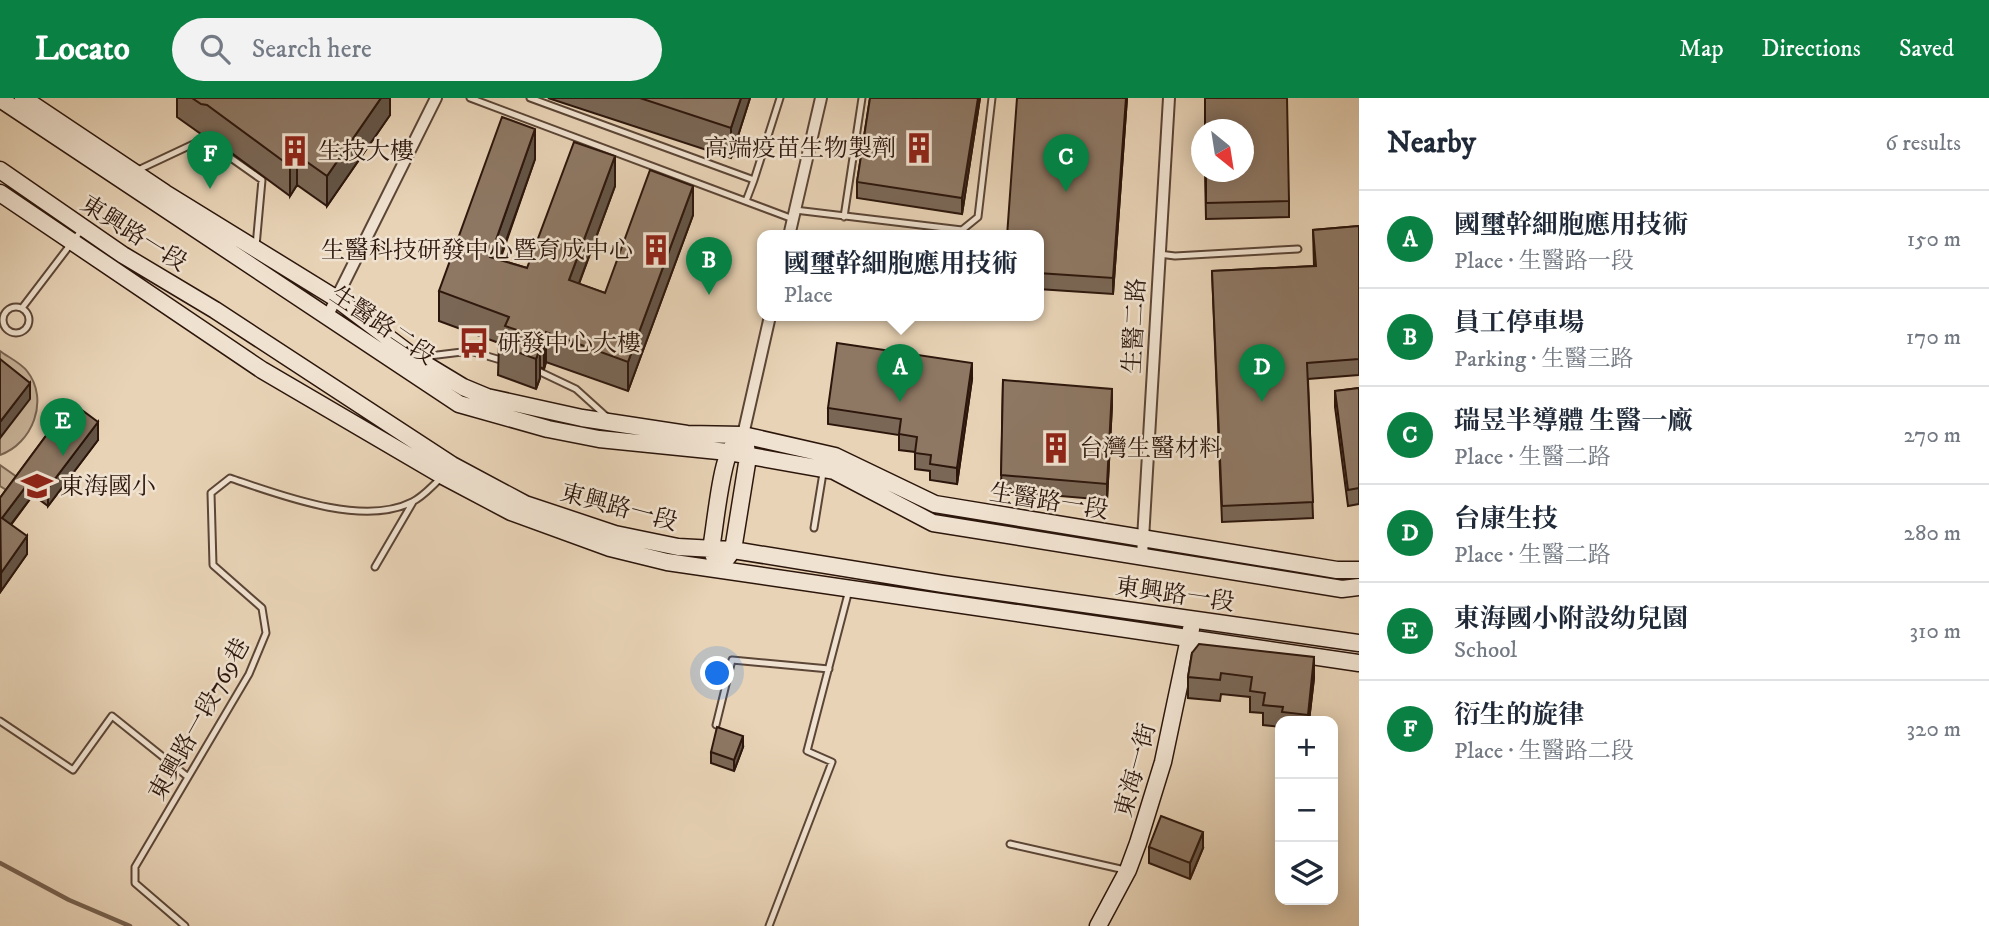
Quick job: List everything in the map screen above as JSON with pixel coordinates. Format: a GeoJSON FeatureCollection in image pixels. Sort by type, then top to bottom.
{"type":"FeatureCollection","features":[{"type":"Feature","properties":{"kind":"street","name":"生醫路二段"},"geometry":{"type":"LineString","coordinates":[[23,98],[134,172],[337,299],[415,358],[463,387],[487,397],[615,424],[687,434],[743,435]]}},
{"type":"Feature","properties":{"kind":"street"},"geometry":{"type":"LineString","coordinates":[[328,315],[436,98]]}},
{"type":"Feature","properties":{"kind":"street"},"geometry":{"type":"LineString","coordinates":[[790,230],[821,98]]}},
{"type":"Feature","properties":{"kind":"street","name":"生醫二路"},"geometry":{"type":"LineString","coordinates":[[1142,556],[1169,98]]}},
{"type":"Feature","properties":{"kind":"street","name":"生醫路二段"},"geometry":{"type":"LineString","coordinates":[[0,99],[459,404],[548,429],[599,439],[727,452],[748,457]]}},
{"type":"Feature","properties":{"kind":"street","name":"東興路一段"},"geometry":{"type":"LineString","coordinates":[[0,170],[83,228],[215,310],[511,512],[610,548],[667,562],[1359,663]]}},
{"type":"Feature","properties":{"kind":"street","name":"東興路一段"},"geometry":{"type":"LineString","coordinates":[[0,193],[262,370],[448,471],[525,504],[615,534],[678,547],[733,550],[1359,643]]}},
{"type":"Feature","properties":{"kind":"street"},"geometry":{"type":"LineString","coordinates":[[743,435],[727,452],[711,549],[719,568],[733,550],[748,457],[743,435],[769,321]]}},
{"type":"Feature","properties":{"kind":"street","name":"生醫路一段"},"geometry":{"type":"LineString","coordinates":[[743,435],[835,456],[935,504],[1337,570],[1359,570]]}},
{"type":"Feature","properties":{"kind":"street","name":"生醫路一段"},"geometry":{"type":"LineString","coordinates":[[748,457],[834,471],[933,523],[1342,589],[1359,587]]}},
{"type":"Feature","properties":{"kind":"street","name":"東海一街"},"geometry":{"type":"LineString","coordinates":[[1098,926],[1128,870],[1163,762],[1191,639],[1192,620]]}},
{"type":"Feature","properties":{"kind":"lane"},"geometry":{"type":"LineString","coordinates":[[530,98],[754,180]]}},
{"type":"Feature","properties":{"kind":"lane"},"geometry":{"type":"LineString","coordinates":[[746,201],[780,98]]}},
{"type":"Feature","properties":{"kind":"lane"},"geometry":{"type":"LineString","coordinates":[[844,217],[862,98]]}},
{"type":"Feature","properties":{"kind":"lane"},"geometry":{"type":"LineString","coordinates":[[475,99],[746,201],[794,214],[961,230],[978,218],[992,98]]}},
{"type":"Feature","properties":{"kind":"lane"},"geometry":{"type":"LineString","coordinates":[[134,172],[204,139],[262,180],[256,249]]}},
{"type":"Feature","properties":{"kind":"lane"},"geometry":{"type":"LineString","coordinates":[[22,308],[83,228]]}},
{"type":"Feature","properties":{"kind":"lane"},"geometry":{"type":"LineString","coordinates":[[1160,254],[1175,257],[1298,248]]}},
{"type":"Feature","properties":{"kind":"lane"},"geometry":{"type":"LineString","coordinates":[[13,307],[22,308],[30,318],[28,327],[16,334],[8,331],[3,319],[6,311],[13,307]]}},
{"type":"Feature","properties":{"kind":"lane"},"geometry":{"type":"LineString","coordinates":[[415,358],[470,351],[507,362]]}},
{"type":"Feature","properties":{"kind":"lane"},"geometry":{"type":"LineString","coordinates":[[520,365],[576,389],[615,424]]}},
{"type":"Feature","properties":{"kind":"lane"},"geometry":{"type":"LineString","coordinates":[[814,528],[823,470]]}},
{"type":"Feature","properties":{"kind":"lane","name":"東興路一段769巷"},"geometry":{"type":"LineString","coordinates":[[185,926],[135,884],[135,867],[249,674],[266,632],[262,608],[212,565],[211,493],[230,478],[280,495],[369,513],[413,502],[448,471]]}},
{"type":"Feature","properties":{"kind":"lane"},"geometry":{"type":"LineString","coordinates":[[375,567],[413,502]]}},
{"type":"Feature","properties":{"kind":"lane"},"geometry":{"type":"LineString","coordinates":[[769,926],[832,762],[807,751],[849,588]]}},
{"type":"Feature","properties":{"kind":"lane"},"geometry":{"type":"LineString","coordinates":[[716,725],[732,660],[829,669]]}},
{"type":"Feature","properties":{"kind":"lane"},"geometry":{"type":"LineString","coordinates":[[0,721],[73,770],[112,716],[188,777]]}},
{"type":"Feature","properties":{"kind":"lane"},"geometry":{"type":"LineString","coordinates":[[1010,844],[1128,870]]}},
{"type":"Feature","properties":{"kind":"shaded area"},"geometry":{"type":"Polygon","coordinates":[[[0,351],[27,371],[34,382],[37,407],[29,431],[21,441],[0,455],[0,351]]]}},
{"type":"Feature","properties":{"kind":"shaded area"},"geometry":{"type":"Polygon","coordinates":[[[0,465],[17,477],[8,491],[0,486],[0,465]]]}},
{"type":"Feature","properties":{"kind":"building"},"geometry":{"type":"Polygon","coordinates":[[[192,98],[381,98],[327,176],[297,155],[290,166],[207,105],[192,98]]]}},
{"type":"Feature","properties":{"kind":"building"},"geometry":{"type":"Polygon","coordinates":[[[640,98],[741,98],[731,128],[640,98]]]}},
{"type":"Feature","properties":{"kind":"building","name":"高端疫苗生物製劑"},"geometry":{"type":"Polygon","coordinates":[[[870,98],[978,98],[962,198],[857,182],[870,98]]]}},
{"type":"Feature","properties":{"kind":"building"},"geometry":{"type":"Polygon","coordinates":[[[1017,98],[1126,98],[1113,278],[1044,273],[1044,230],[1007,230],[1017,98]]]}},
{"type":"Feature","properties":{"kind":"building"},"geometry":{"type":"Polygon","coordinates":[[[1205,98],[1287,98],[1289,201],[1206,203],[1206,182],[1254,182],[1254,119],[1205,119],[1205,98]]]}},
{"type":"Feature","properties":{"kind":"building","name":"生醫科技研發中心暨育成中心"},"geometry":{"type":"Polygon","coordinates":[[[502,117],[535,129],[490,257],[527,268],[574,142],[615,156],[569,280],[605,293],[650,170],[693,186],[628,362],[546,332],[544,339],[505,326],[509,317],[439,291],[502,117]]]}},
{"type":"Feature","properties":{"kind":"building"},"geometry":{"type":"Polygon","coordinates":[[[1359,226],[1359,359],[1307,363],[1313,502],[1222,506],[1212,271],[1316,266],[1313,230],[1359,226]]]}},
{"type":"Feature","properties":{"kind":"building"},"geometry":{"type":"Polygon","coordinates":[[[502,336],[540,348],[536,359],[498,345],[502,336]]]}},
{"type":"Feature","properties":{"kind":"building"},"geometry":{"type":"Polygon","coordinates":[[[837,343],[972,363],[957,468],[930,464],[931,455],[915,453],[917,437],[899,434],[901,419],[828,408],[837,343]]]}},
{"type":"Feature","properties":{"kind":"building"},"geometry":{"type":"Polygon","coordinates":[[[0,359],[30,383],[0,422],[0,359]]]}},
{"type":"Feature","properties":{"kind":"building","name":"台灣生醫材料"},"geometry":{"type":"Polygon","coordinates":[[[1003,380],[1112,389],[1107,484],[1001,475],[1003,380]]]}},
{"type":"Feature","properties":{"kind":"building"},"geometry":{"type":"Polygon","coordinates":[[[1359,388],[1359,488],[1348,490],[1335,391],[1359,388]]]}},
{"type":"Feature","properties":{"kind":"building"},"geometry":{"type":"Polygon","coordinates":[[[71,402],[98,422],[48,488],[33,477],[2,518],[27,536],[1,573],[0,498],[71,402]]]}},
{"type":"Feature","properties":{"kind":"building"},"geometry":{"type":"Polygon","coordinates":[[[1199,644],[1314,657],[1308,715],[1282,712],[1283,707],[1263,705],[1265,693],[1250,691],[1252,677],[1221,673],[1220,680],[1188,677],[1192,653],[1199,644]]]}},
{"type":"Feature","properties":{"kind":"building"},"geometry":{"type":"Polygon","coordinates":[[[717,727],[743,736],[734,760],[711,752],[717,727]]]}},
{"type":"Feature","properties":{"kind":"building"},"geometry":{"type":"Polygon","coordinates":[[[1161,816],[1203,832],[1190,863],[1149,847],[1161,816]]]}},
{"type":"Feature","properties":{"kind":"waterway"},"geometry":{"type":"LineString","coordinates":[[0,863],[69,900],[130,926]]}},
{"type":"Feature","properties":{"kind":"place","name":"高端疫苗生物製劑"},"geometry":{"type":"Point","coordinates":[919,148]}},
{"type":"Feature","properties":{"kind":"place","name":"生技大樓"},"geometry":{"type":"Point","coordinates":[295,151]}},
{"type":"Feature","properties":{"kind":"place","name":"衍生的旋律"},"geometry":{"type":"Point","coordinates":[210,189]}},
{"type":"Feature","properties":{"kind":"place","name":"瑞昱半導體 生醫一廠"},"geometry":{"type":"Point","coordinates":[1066,192]}},
{"type":"Feature","properties":{"kind":"place","name":"生醫科技研發中心暨育成中心"},"geometry":{"type":"Point","coordinates":[656,250]}},
{"type":"Feature","properties":{"kind":"place","name":"員工停車場"},"geometry":{"type":"Point","coordinates":[709,295]}},
{"type":"Feature","properties":{"kind":"place","name":"研發中心大樓"},"geometry":{"type":"Point","coordinates":[474,343]}},
{"type":"Feature","properties":{"kind":"place","name":"國璽幹細胞應用技術"},"geometry":{"type":"Point","coordinates":[900,402]}},
{"type":"Feature","properties":{"kind":"place","name":"台康生技"},"geometry":{"type":"Point","coordinates":[1262,402]}},
{"type":"Feature","properties":{"kind":"place","name":"台灣生醫材料"},"geometry":{"type":"Point","coordinates":[1056,448]}},
{"type":"Feature","properties":{"kind":"place","name":"東海國小附設幼兒園"},"geometry":{"type":"Point","coordinates":[63,456]}},
{"type":"Feature","properties":{"kind":"place","name":"東海國小"},"geometry":{"type":"Point","coordinates":[37,486]}}]}
